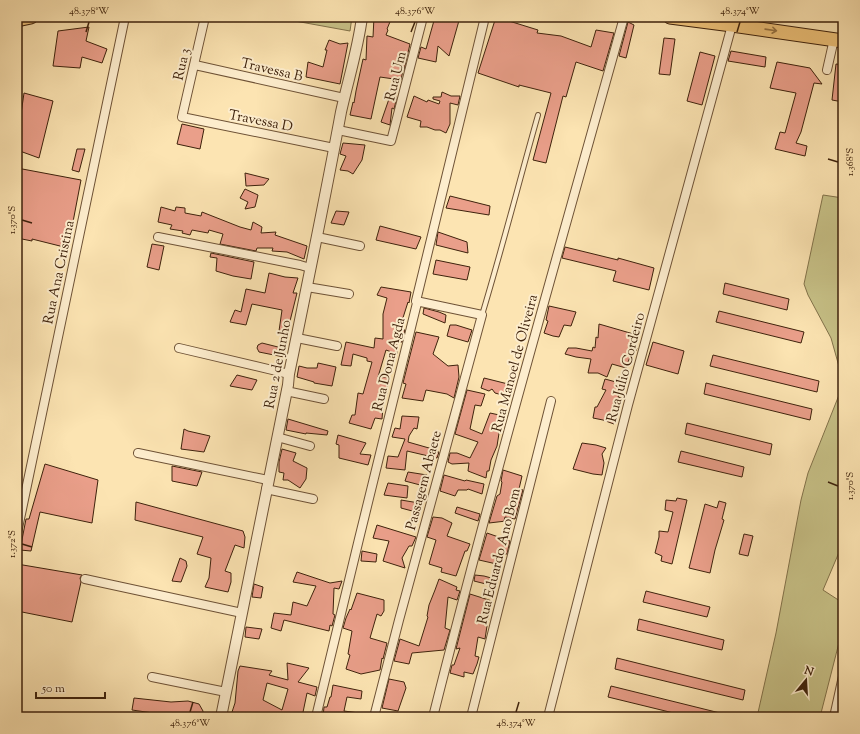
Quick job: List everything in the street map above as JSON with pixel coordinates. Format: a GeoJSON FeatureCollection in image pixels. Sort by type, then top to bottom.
{"type":"FeatureCollection","features":[{"type":"Feature","properties":{"kind":"highway"},"geometry":{"type":"LineString","coordinates":[[17,20],[30,17]]}},
{"type":"Feature","properties":{"kind":"highway"},"geometry":{"type":"LineString","coordinates":[[670,17],[839,40]]}},
{"type":"Feature","properties":{"kind":"street","name":"Rua Ana Cristina"},"geometry":{"type":"LineString","coordinates":[[17,532],[125,17]]}},
{"type":"Feature","properties":{"kind":"street","name":"Rua 3"},"geometry":{"type":"LineString","coordinates":[[182,117],[205,17]]}},
{"type":"Feature","properties":{"kind":"street","name":"Rua 2 de Junho"},"geometry":{"type":"LineString","coordinates":[[221,717],[310,268],[318,237],[344,98],[360,34],[362,17]]}},
{"type":"Feature","properties":{"kind":"street","name":"Rua Um"},"geometry":{"type":"LineString","coordinates":[[338,130],[391,141],[423,17]]}},
{"type":"Feature","properties":{"kind":"street","name":"Rua Dona Agda"},"geometry":{"type":"LineString","coordinates":[[316,717],[485,17]]}},
{"type":"Feature","properties":{"kind":"street","name":"Rua Manoel de Oliveira"},"geometry":{"type":"LineString","coordinates":[[433,717],[467,583],[624,17]]}},
{"type":"Feature","properties":{"kind":"street","name":"Rua Júlio Cordeiro"},"geometry":{"type":"LineString","coordinates":[[548,717],[630,398],[732,25]]}},
{"type":"Feature","properties":{"kind":"street"},"geometry":{"type":"LineString","coordinates":[[827,70],[839,40]]}},
{"type":"Feature","properties":{"kind":"street","name":"Travessa B"},"geometry":{"type":"LineString","coordinates":[[194,65],[344,98]]}},
{"type":"Feature","properties":{"kind":"street","name":"Travessa D"},"geometry":{"type":"LineString","coordinates":[[182,117],[334,148]]}},
{"type":"Feature","properties":{"kind":"street"},"geometry":{"type":"LineString","coordinates":[[158,237],[310,268]]}},
{"type":"Feature","properties":{"kind":"street"},"geometry":{"type":"LineString","coordinates":[[318,237],[360,246]]}},
{"type":"Feature","properties":{"kind":"street"},"geometry":{"type":"LineString","coordinates":[[307,287],[349,294]]}},
{"type":"Feature","properties":{"kind":"street"},"geometry":{"type":"LineString","coordinates":[[416,301],[482,315]]}},
{"type":"Feature","properties":{"kind":"street","name":"Passagem Abaete"},"geometry":{"type":"LineString","coordinates":[[374,717],[407,589],[482,315]]}},
{"type":"Feature","properties":{"kind":"street"},"geometry":{"type":"LineString","coordinates":[[297,338],[337,346]]}},
{"type":"Feature","properties":{"kind":"street"},"geometry":{"type":"LineString","coordinates":[[179,348],[289,374]]}},
{"type":"Feature","properties":{"kind":"street"},"geometry":{"type":"LineString","coordinates":[[286,391],[324,399]]}},
{"type":"Feature","properties":{"kind":"street","name":"Rua Eduardo Ano Bom"},"geometry":{"type":"LineString","coordinates":[[471,717],[551,401]]}},
{"type":"Feature","properties":{"kind":"street"},"geometry":{"type":"LineString","coordinates":[[277,437],[310,446]]}},
{"type":"Feature","properties":{"kind":"street"},"geometry":{"type":"LineString","coordinates":[[138,453],[267,485],[313,499]]}},
{"type":"Feature","properties":{"kind":"street"},"geometry":{"type":"LineString","coordinates":[[85,579],[242,613]]}},
{"type":"Feature","properties":{"kind":"street"},"geometry":{"type":"LineString","coordinates":[[834,717],[843,676]]}},
{"type":"Feature","properties":{"kind":"street"},"geometry":{"type":"LineString","coordinates":[[152,677],[226,692]]}},
{"type":"Feature","properties":{"kind":"lane"},"geometry":{"type":"LineString","coordinates":[[482,315],[538,115]]}},
{"type":"Feature","properties":{"kind":"shaded area"},"geometry":{"type":"Polygon","coordinates":[[[273,17],[352,17],[350,31],[273,17]]]}},
{"type":"Feature","properties":{"kind":"shaded area"},"geometry":{"type":"Polygon","coordinates":[[[823,195],[843,198],[843,543],[823,590],[843,603],[843,627],[820,717],[757,717],[776,633],[801,500],[808,473],[839,395],[840,370],[831,338],[808,295],[804,284],[823,195]]]}},
{"type":"Feature","properties":{"kind":"building"},"geometry":{"type":"Polygon","coordinates":[[[374,17],[392,17],[386,35],[410,44],[401,80],[380,77],[371,119],[350,115],[363,59],[366,60],[367,36],[373,37],[374,17]]]}},
{"type":"Feature","properties":{"kind":"building"},"geometry":{"type":"Polygon","coordinates":[[[435,17],[460,17],[449,56],[438,46],[436,62],[418,58],[421,47],[426,49],[435,17]]]}},
{"type":"Feature","properties":{"kind":"building"},"geometry":{"type":"Polygon","coordinates":[[[496,17],[538,30],[537,33],[561,36],[591,47],[596,30],[614,33],[603,71],[576,62],[566,97],[563,96],[546,163],[533,160],[551,93],[519,85],[519,87],[478,73],[496,17]]]}},
{"type":"Feature","properties":{"kind":"building"},"geometry":{"type":"Polygon","coordinates":[[[628,22],[634,25],[626,58],[619,56],[628,22]]]}},
{"type":"Feature","properties":{"kind":"building"},"geometry":{"type":"Polygon","coordinates":[[[89,27],[86,41],[107,49],[102,63],[82,57],[80,68],[53,66],[58,31],[89,27]]]}},
{"type":"Feature","properties":{"kind":"building"},"geometry":{"type":"Polygon","coordinates":[[[664,38],[675,39],[670,75],[659,74],[664,38]]]}},
{"type":"Feature","properties":{"kind":"building"},"geometry":{"type":"Polygon","coordinates":[[[329,40],[340,44],[348,43],[340,84],[306,77],[308,62],[323,67],[327,50],[325,50],[329,40]]]}},
{"type":"Feature","properties":{"kind":"building"},"geometry":{"type":"Polygon","coordinates":[[[731,51],[766,57],[765,67],[728,61],[731,51]]]}},
{"type":"Feature","properties":{"kind":"building"},"geometry":{"type":"Polygon","coordinates":[[[700,52],[715,56],[702,105],[687,101],[700,52]]]}},
{"type":"Feature","properties":{"kind":"building"},"geometry":{"type":"Polygon","coordinates":[[[777,62],[810,68],[822,84],[814,83],[801,132],[796,143],[807,146],[805,156],[775,149],[780,132],[785,133],[796,93],[770,88],[777,62]]]}},
{"type":"Feature","properties":{"kind":"building"},"geometry":{"type":"Polygon","coordinates":[[[836,64],[843,65],[843,102],[832,100],[836,64]]]}},
{"type":"Feature","properties":{"kind":"building"},"geometry":{"type":"Polygon","coordinates":[[[442,92],[451,96],[460,96],[458,105],[450,103],[450,124],[446,133],[427,127],[420,127],[421,121],[407,117],[414,96],[427,102],[428,100],[439,104],[440,101],[433,99],[433,97],[441,97],[442,92]]]}},
{"type":"Feature","properties":{"kind":"building"},"geometry":{"type":"Polygon","coordinates":[[[24,93],[53,101],[39,158],[17,150],[24,93]]]}},
{"type":"Feature","properties":{"kind":"building"},"geometry":{"type":"Polygon","coordinates":[[[390,96],[397,97],[394,109],[392,108],[390,125],[381,122],[390,96]]]}},
{"type":"Feature","properties":{"kind":"building"},"geometry":{"type":"Polygon","coordinates":[[[182,124],[204,129],[200,149],[177,144],[182,124]]]}},
{"type":"Feature","properties":{"kind":"building"},"geometry":{"type":"Polygon","coordinates":[[[343,143],[365,145],[362,160],[353,174],[348,171],[340,170],[346,156],[340,154],[343,143]]]}},
{"type":"Feature","properties":{"kind":"building"},"geometry":{"type":"Polygon","coordinates":[[[77,149],[85,149],[79,172],[72,170],[77,149]]]}},
{"type":"Feature","properties":{"kind":"building"},"geometry":{"type":"Polygon","coordinates":[[[17,168],[81,180],[68,248],[32,239],[32,241],[17,238],[17,168]]]}},
{"type":"Feature","properties":{"kind":"building"},"geometry":{"type":"Polygon","coordinates":[[[245,173],[269,179],[264,185],[246,186],[245,173]]]}},
{"type":"Feature","properties":{"kind":"building"},"geometry":{"type":"Polygon","coordinates":[[[245,189],[258,195],[255,207],[245,209],[248,202],[240,198],[245,189]]]}},
{"type":"Feature","properties":{"kind":"building"},"geometry":{"type":"Polygon","coordinates":[[[450,196],[490,206],[489,215],[446,208],[450,196]]]}},
{"type":"Feature","properties":{"kind":"building"},"geometry":{"type":"Polygon","coordinates":[[[161,207],[175,211],[176,207],[185,208],[185,213],[201,216],[202,212],[251,230],[253,222],[262,227],[261,233],[276,232],[275,235],[307,246],[304,259],[287,252],[272,251],[273,248],[257,248],[256,251],[220,244],[223,234],[209,230],[208,233],[192,230],[190,235],[182,233],[183,231],[170,229],[172,225],[158,222],[161,207]]]}},
{"type":"Feature","properties":{"kind":"building"},"geometry":{"type":"Polygon","coordinates":[[[336,211],[349,212],[344,225],[331,223],[336,211]]]}},
{"type":"Feature","properties":{"kind":"building"},"geometry":{"type":"Polygon","coordinates":[[[380,226],[421,237],[416,249],[376,240],[380,226]]]}},
{"type":"Feature","properties":{"kind":"building"},"geometry":{"type":"Polygon","coordinates":[[[438,232],[467,242],[468,253],[436,245],[438,232]]]}},
{"type":"Feature","properties":{"kind":"building"},"geometry":{"type":"Polygon","coordinates":[[[152,244],[164,246],[159,270],[147,267],[152,244]]]}},
{"type":"Feature","properties":{"kind":"building"},"geometry":{"type":"Polygon","coordinates":[[[565,247],[618,260],[618,258],[654,268],[649,290],[613,281],[616,271],[562,258],[565,247]]]}},
{"type":"Feature","properties":{"kind":"building"},"geometry":{"type":"Polygon","coordinates":[[[211,253],[254,262],[251,279],[216,271],[217,258],[210,257],[211,253]]]}},
{"type":"Feature","properties":{"kind":"building"},"geometry":{"type":"Polygon","coordinates":[[[436,260],[470,267],[467,280],[433,274],[436,260]]]}},
{"type":"Feature","properties":{"kind":"building"},"geometry":{"type":"Polygon","coordinates":[[[269,273],[285,277],[298,278],[293,293],[297,293],[287,333],[279,331],[282,310],[252,304],[246,325],[230,322],[235,310],[241,312],[246,289],[265,293],[269,273]]]}},
{"type":"Feature","properties":{"kind":"building"},"geometry":{"type":"Polygon","coordinates":[[[725,283],[789,299],[787,310],[723,294],[725,283]]]}},
{"type":"Feature","properties":{"kind":"building"},"geometry":{"type":"Polygon","coordinates":[[[381,287],[411,292],[409,303],[408,302],[401,324],[401,330],[405,330],[402,342],[397,342],[397,354],[386,350],[378,377],[388,377],[387,394],[384,394],[382,419],[375,418],[371,429],[349,423],[352,415],[355,415],[358,393],[363,394],[372,362],[367,361],[367,358],[353,354],[351,366],[341,365],[346,342],[374,348],[375,338],[383,339],[383,314],[387,298],[377,295],[381,287]]]}},
{"type":"Feature","properties":{"kind":"building"},"geometry":{"type":"Polygon","coordinates":[[[549,306],[576,312],[571,326],[564,325],[559,337],[544,333],[548,321],[546,320],[549,306]]]}},
{"type":"Feature","properties":{"kind":"building"},"geometry":{"type":"Polygon","coordinates":[[[424,308],[446,315],[445,323],[423,314],[424,308]]]}},
{"type":"Feature","properties":{"kind":"building"},"geometry":{"type":"Polygon","coordinates":[[[719,311],[804,332],[801,343],[716,322],[719,311]]]}},
{"type":"Feature","properties":{"kind":"building"},"geometry":{"type":"Polygon","coordinates":[[[599,324],[637,335],[637,348],[634,355],[631,354],[626,368],[612,364],[607,377],[598,373],[588,373],[591,359],[565,354],[568,348],[592,351],[593,347],[595,348],[596,337],[598,338],[599,324]]]}},
{"type":"Feature","properties":{"kind":"building"},"geometry":{"type":"Polygon","coordinates":[[[450,325],[456,325],[472,330],[468,342],[447,336],[450,325]]]}},
{"type":"Feature","properties":{"kind":"building"},"geometry":{"type":"Polygon","coordinates":[[[416,332],[439,337],[433,354],[448,366],[458,365],[459,377],[454,398],[447,394],[426,390],[423,401],[402,398],[406,384],[403,383],[416,332]]]}},
{"type":"Feature","properties":{"kind":"building"},"geometry":{"type":"Polygon","coordinates":[[[653,342],[684,351],[678,374],[646,365],[653,342]]]}},
{"type":"Feature","properties":{"kind":"building"},"geometry":{"type":"Polygon","coordinates":[[[262,343],[286,349],[284,357],[259,352],[257,348],[258,345],[262,343]]]}},
{"type":"Feature","properties":{"kind":"building"},"geometry":{"type":"Polygon","coordinates":[[[713,355],[819,381],[817,392],[710,366],[713,355]]]}},
{"type":"Feature","properties":{"kind":"building"},"geometry":{"type":"Polygon","coordinates":[[[318,363],[336,367],[332,386],[314,383],[297,377],[299,366],[317,368],[318,363]]]}},
{"type":"Feature","properties":{"kind":"building"},"geometry":{"type":"Polygon","coordinates":[[[237,375],[257,380],[252,390],[230,386],[237,375]]]}},
{"type":"Feature","properties":{"kind":"building"},"geometry":{"type":"Polygon","coordinates":[[[484,378],[508,384],[506,396],[495,393],[492,389],[489,391],[481,388],[484,378]]]}},
{"type":"Feature","properties":{"kind":"building"},"geometry":{"type":"Polygon","coordinates":[[[605,379],[616,382],[625,382],[618,397],[622,398],[619,409],[616,408],[614,424],[593,418],[595,407],[597,407],[606,390],[602,389],[605,379]]]}},
{"type":"Feature","properties":{"kind":"building"},"geometry":{"type":"Polygon","coordinates":[[[706,383],[812,409],[810,420],[704,394],[706,383]]]}},
{"type":"Feature","properties":{"kind":"building"},"geometry":{"type":"Polygon","coordinates":[[[467,390],[485,394],[481,406],[475,405],[470,429],[482,434],[490,413],[504,416],[500,427],[497,446],[491,460],[489,471],[487,471],[486,478],[468,471],[469,463],[452,464],[448,462],[450,453],[457,453],[470,458],[478,442],[455,434],[467,390]]]}},
{"type":"Feature","properties":{"kind":"building"},"geometry":{"type":"Polygon","coordinates":[[[402,416],[419,417],[417,429],[414,428],[409,436],[408,442],[436,450],[436,452],[439,452],[437,458],[407,451],[405,470],[386,468],[388,456],[398,457],[405,439],[392,437],[395,428],[400,429],[402,416]]]}},
{"type":"Feature","properties":{"kind":"building"},"geometry":{"type":"Polygon","coordinates":[[[288,419],[328,431],[327,435],[306,434],[286,430],[288,419]]]}},
{"type":"Feature","properties":{"kind":"building"},"geometry":{"type":"Polygon","coordinates":[[[687,423],[772,444],[770,455],[685,434],[687,423]]]}},
{"type":"Feature","properties":{"kind":"building"},"geometry":{"type":"Polygon","coordinates":[[[184,429],[210,436],[204,452],[181,449],[184,429]]]}},
{"type":"Feature","properties":{"kind":"building"},"geometry":{"type":"Polygon","coordinates":[[[338,435],[366,443],[360,454],[371,455],[368,465],[339,458],[339,445],[336,444],[338,435]]]}},
{"type":"Feature","properties":{"kind":"building"},"geometry":{"type":"Polygon","coordinates":[[[582,443],[606,448],[602,454],[604,463],[602,475],[573,469],[582,443]]]}},
{"type":"Feature","properties":{"kind":"building"},"geometry":{"type":"Polygon","coordinates":[[[282,449],[296,453],[293,461],[307,468],[306,479],[300,488],[288,480],[283,480],[284,473],[279,472],[279,462],[282,449]]]}},
{"type":"Feature","properties":{"kind":"building"},"geometry":{"type":"Polygon","coordinates":[[[681,451],[744,467],[742,477],[678,462],[681,451]]]}},
{"type":"Feature","properties":{"kind":"building"},"geometry":{"type":"Polygon","coordinates":[[[45,464],[98,480],[92,523],[40,512],[31,551],[20,550],[26,519],[29,519],[45,464]]]}},
{"type":"Feature","properties":{"kind":"building"},"geometry":{"type":"Polygon","coordinates":[[[172,466],[202,472],[197,486],[172,481],[172,466]]]}},
{"type":"Feature","properties":{"kind":"building"},"geometry":{"type":"Polygon","coordinates":[[[503,470],[522,476],[519,489],[523,490],[515,519],[505,517],[504,521],[506,521],[489,523],[497,496],[500,494],[503,470]]]}},
{"type":"Feature","properties":{"kind":"building"},"geometry":{"type":"Polygon","coordinates":[[[408,472],[427,475],[424,486],[405,481],[408,472]]]}},
{"type":"Feature","properties":{"kind":"building"},"geometry":{"type":"Polygon","coordinates":[[[444,475],[465,481],[484,484],[482,494],[468,489],[458,490],[455,496],[440,491],[444,475]]]}},
{"type":"Feature","properties":{"kind":"building"},"geometry":{"type":"Polygon","coordinates":[[[388,483],[408,486],[407,498],[384,495],[388,483]]]}},
{"type":"Feature","properties":{"kind":"building"},"geometry":{"type":"Polygon","coordinates":[[[677,498],[687,500],[672,564],[661,561],[662,556],[655,553],[659,531],[668,532],[673,512],[665,510],[666,500],[676,501],[677,498]]]}},
{"type":"Feature","properties":{"kind":"building"},"geometry":{"type":"Polygon","coordinates":[[[401,500],[419,503],[416,512],[401,508],[401,500]]]}},
{"type":"Feature","properties":{"kind":"building"},"geometry":{"type":"Polygon","coordinates":[[[719,501],[726,503],[722,519],[724,520],[710,573],[689,568],[705,504],[717,508],[719,501]]]}},
{"type":"Feature","properties":{"kind":"building"},"geometry":{"type":"Polygon","coordinates":[[[136,502],[243,531],[245,537],[244,548],[235,545],[225,571],[231,573],[231,582],[228,592],[205,587],[209,578],[211,558],[197,554],[203,537],[135,520],[136,502]]]}},
{"type":"Feature","properties":{"kind":"building"},"geometry":{"type":"Polygon","coordinates":[[[457,507],[480,514],[478,521],[455,513],[457,507]]]}},
{"type":"Feature","properties":{"kind":"building"},"geometry":{"type":"Polygon","coordinates":[[[433,517],[442,518],[452,523],[447,536],[470,544],[467,551],[465,551],[456,576],[441,572],[442,568],[429,564],[436,540],[427,537],[433,517]]]}},
{"type":"Feature","properties":{"kind":"building"},"geometry":{"type":"Polygon","coordinates":[[[377,525],[416,537],[412,546],[409,546],[402,558],[405,568],[383,561],[389,541],[373,538],[377,525]]]}},
{"type":"Feature","properties":{"kind":"building"},"geometry":{"type":"Polygon","coordinates":[[[487,533],[510,541],[507,554],[504,554],[501,565],[479,560],[487,533]]]}},
{"type":"Feature","properties":{"kind":"building"},"geometry":{"type":"Polygon","coordinates":[[[744,534],[753,536],[748,556],[739,554],[744,534]]]}},
{"type":"Feature","properties":{"kind":"building"},"geometry":{"type":"Polygon","coordinates":[[[362,551],[377,554],[376,562],[361,561],[362,551]]]}},
{"type":"Feature","properties":{"kind":"building"},"geometry":{"type":"Polygon","coordinates":[[[180,558],[186,561],[187,566],[181,582],[172,581],[180,558]]]}},
{"type":"Feature","properties":{"kind":"building"},"geometry":{"type":"Polygon","coordinates":[[[17,564],[82,575],[80,578],[81,582],[72,622],[17,611],[17,564]]]}},
{"type":"Feature","properties":{"kind":"building"},"geometry":{"type":"Polygon","coordinates":[[[297,572],[330,583],[342,581],[339,589],[334,588],[333,614],[335,615],[329,631],[284,620],[281,631],[271,628],[274,613],[291,615],[293,602],[307,606],[316,586],[293,582],[297,572]]]}},
{"type":"Feature","properties":{"kind":"building"},"geometry":{"type":"Polygon","coordinates":[[[475,575],[495,579],[494,586],[474,581],[475,575]]]}},
{"type":"Feature","properties":{"kind":"building"},"geometry":{"type":"Polygon","coordinates":[[[439,579],[457,587],[456,590],[460,591],[457,600],[448,597],[445,628],[450,630],[444,650],[412,653],[409,664],[394,661],[400,639],[419,646],[428,617],[429,605],[439,579]]]}},
{"type":"Feature","properties":{"kind":"building"},"geometry":{"type":"Polygon","coordinates":[[[254,584],[263,587],[261,598],[252,597],[254,584]]]}},
{"type":"Feature","properties":{"kind":"building"},"geometry":{"type":"Polygon","coordinates":[[[646,591],[710,607],[707,617],[643,602],[646,591]]]}},
{"type":"Feature","properties":{"kind":"building"},"geometry":{"type":"Polygon","coordinates":[[[357,593],[384,600],[384,611],[381,616],[377,614],[370,638],[387,643],[380,670],[361,674],[346,669],[350,655],[348,654],[352,631],[343,628],[357,593]]]}},
{"type":"Feature","properties":{"kind":"building"},"geometry":{"type":"Polygon","coordinates":[[[470,594],[492,601],[485,639],[478,637],[475,656],[479,657],[477,664],[473,674],[464,672],[464,677],[450,673],[460,648],[456,649],[470,594]]]}},
{"type":"Feature","properties":{"kind":"building"},"geometry":{"type":"Polygon","coordinates":[[[639,619],[724,640],[722,650],[637,630],[639,619]]]}},
{"type":"Feature","properties":{"kind":"building"},"geometry":{"type":"Polygon","coordinates":[[[246,627],[262,629],[259,639],[245,637],[246,627]]]}},
{"type":"Feature","properties":{"kind":"building"},"geometry":{"type":"Polygon","coordinates":[[[617,658],[745,690],[743,700],[615,669],[617,658]]]}},
{"type":"Feature","properties":{"kind":"building"},"geometry":{"type":"Polygon","coordinates":[[[287,663],[309,668],[298,682],[317,687],[315,696],[307,693],[302,717],[292,714],[296,717],[238,717],[231,715],[235,703],[238,671],[240,666],[272,671],[269,675],[288,680],[287,663]],[[267,683],[263,700],[282,710],[288,689],[267,683]]]}},
{"type":"Feature","properties":{"kind":"building"},"geometry":{"type":"Polygon","coordinates":[[[389,679],[404,682],[406,688],[398,711],[382,708],[389,679]]]}},
{"type":"Feature","properties":{"kind":"building"},"geometry":{"type":"Polygon","coordinates":[[[333,685],[362,691],[361,699],[347,697],[344,711],[359,713],[358,717],[323,717],[324,707],[327,707],[331,697],[333,685]]]}},
{"type":"Feature","properties":{"kind":"building"},"geometry":{"type":"Polygon","coordinates":[[[611,686],[724,714],[724,717],[690,717],[608,697],[611,686]]]}},
{"type":"Feature","properties":{"kind":"building"},"geometry":{"type":"Polygon","coordinates":[[[134,698],[171,702],[188,701],[199,704],[203,711],[203,717],[171,717],[132,710],[134,698]]]}}]}
